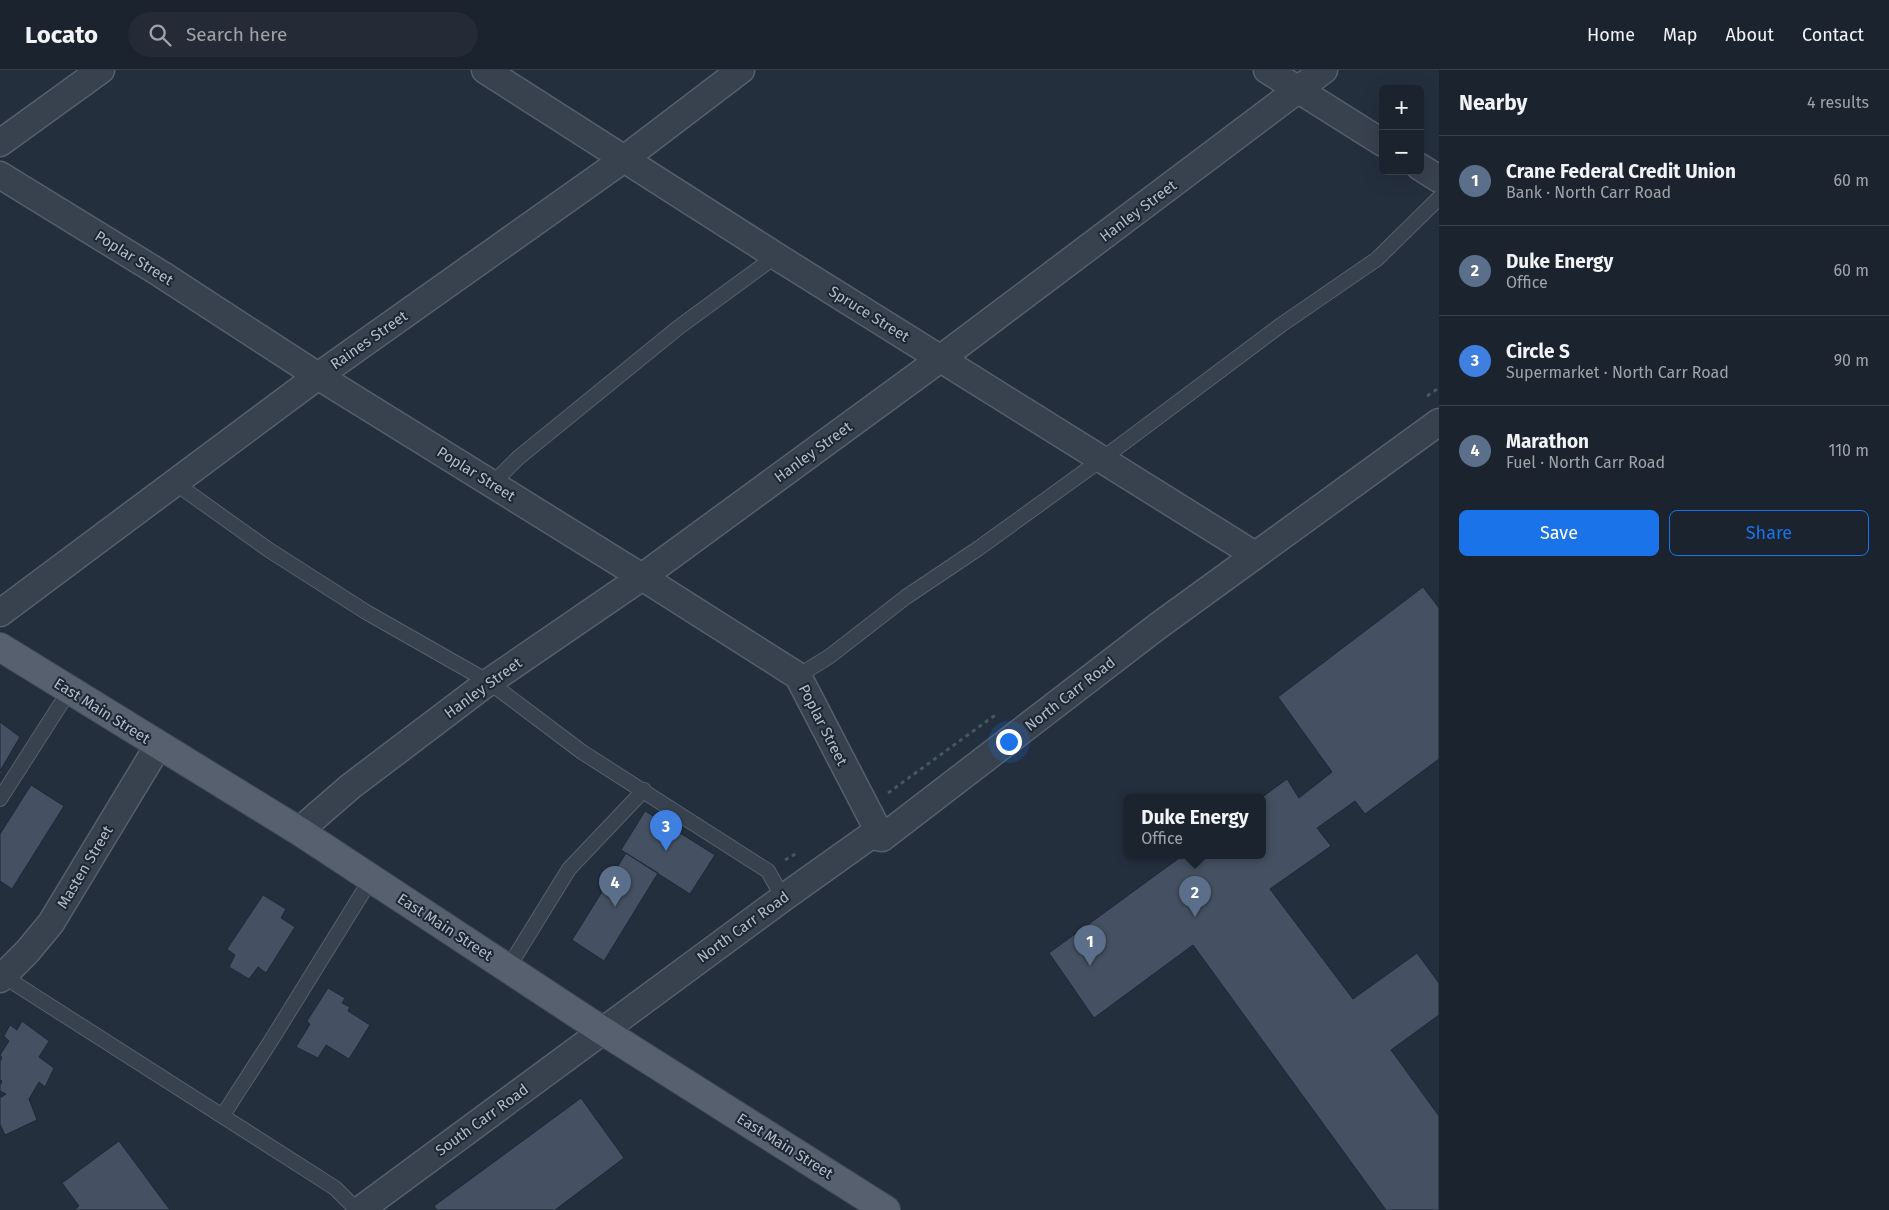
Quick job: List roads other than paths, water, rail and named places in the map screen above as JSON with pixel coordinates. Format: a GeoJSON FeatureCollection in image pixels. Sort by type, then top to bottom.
{"type":"FeatureCollection","features":[{"type":"Feature","properties":{"kind":"main road","name":"East Main Street"},"geometry":{"type":"LineString","coordinates":[[0,647],[158,746],[299,831],[603,1031],[886,1210]]}},
{"type":"Feature","properties":{"kind":"street"},"geometry":{"type":"LineString","coordinates":[[0,143],[101,70]]}},
{"type":"Feature","properties":{"kind":"street","name":"Spruce Street"},"geometry":{"type":"LineString","coordinates":[[485,70],[776,256],[1255,555]]}},
{"type":"Feature","properties":{"kind":"street","name":"Raines Street"},"geometry":{"type":"LineString","coordinates":[[0,613],[318,376],[624,159],[740,70]]}},
{"type":"Feature","properties":{"kind":"street"},"geometry":{"type":"LineString","coordinates":[[1267,70],[1379,140]]}},
{"type":"Feature","properties":{"kind":"street","name":"Hanley Street"},"geometry":{"type":"LineString","coordinates":[[299,831],[351,786],[489,682],[642,577],[940,359],[1324,70]]}},
{"type":"Feature","properties":{"kind":"street"},"geometry":{"type":"LineString","coordinates":[[1424,170],[1439,179]]}},
{"type":"Feature","properties":{"kind":"street","name":"Poplar Street"},"geometry":{"type":"LineString","coordinates":[[0,174],[161,274],[318,376],[798,676],[882,838]]}},
{"type":"Feature","properties":{"kind":"street","name":"North Carr Road"},"geometry":{"type":"LineString","coordinates":[[603,1031],[870,836],[882,838],[1158,626],[1439,422]]}},
{"type":"Feature","properties":{"kind":"street","name":"Masten Street"},"geometry":{"type":"LineString","coordinates":[[1,976],[27,952],[52,923],[158,746]]}},
{"type":"Feature","properties":{"kind":"street","name":"South Carr Road"},"geometry":{"type":"LineString","coordinates":[[358,1210],[603,1031]]}},
{"type":"Feature","properties":{"kind":"lane"},"geometry":{"type":"LineString","coordinates":[[798,676],[830,656],[906,597],[979,548],[1102,459],[1281,325],[1377,259],[1439,198]]}},
{"type":"Feature","properties":{"kind":"lane"},"geometry":{"type":"LineString","coordinates":[[492,484],[518,458],[679,327],[776,256]]}},
{"type":"Feature","properties":{"kind":"lane"},"geometry":{"type":"LineString","coordinates":[[175,483],[269,550],[366,612],[489,682],[582,752],[768,871],[783,898]]}},
{"type":"Feature","properties":{"kind":"lane"},"geometry":{"type":"LineString","coordinates":[[0,799],[69,690]]}},
{"type":"Feature","properties":{"kind":"lane"},"geometry":{"type":"LineString","coordinates":[[508,968],[569,869],[644,790]]}},
{"type":"Feature","properties":{"kind":"lane"},"geometry":{"type":"LineString","coordinates":[[223,1116],[372,878]]}},
{"type":"Feature","properties":{"kind":"lane"},"geometry":{"type":"LineString","coordinates":[[1,976],[335,1188],[358,1210]]}},
{"type":"Feature","properties":{"kind":"place","name":"Circle S"},"geometry":{"type":"Point","coordinates":[666,851]}},
{"type":"Feature","properties":{"kind":"place","name":"Marathon"},"geometry":{"type":"Point","coordinates":[615,907]}},
{"type":"Feature","properties":{"kind":"place","name":"Duke Energy"},"geometry":{"type":"Point","coordinates":[1195,917]}},
{"type":"Feature","properties":{"kind":"place","name":"Crane Federal Credit Union"},"geometry":{"type":"Point","coordinates":[1090,966]}}]}
